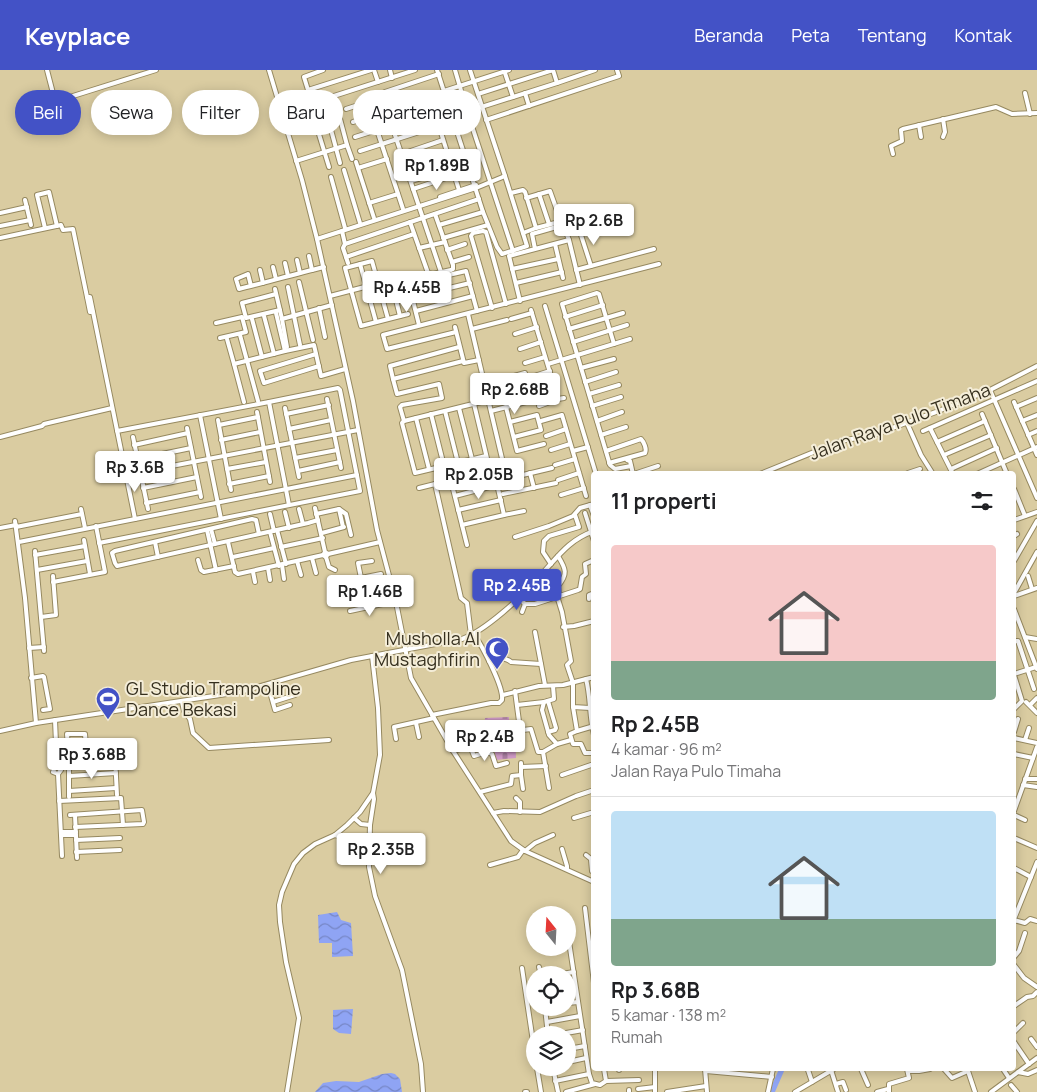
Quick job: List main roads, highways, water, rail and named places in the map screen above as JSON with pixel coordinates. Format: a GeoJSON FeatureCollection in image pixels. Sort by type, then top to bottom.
{"type":"FeatureCollection","features":[{"type":"Feature","properties":{"kind":"water"},"geometry":{"type":"Polygon","coordinates":[[[337,912],[341,920],[351,923],[353,956],[332,957],[332,943],[319,943],[318,915],[337,912]]]}},
{"type":"Feature","properties":{"kind":"water"},"geometry":{"type":"Polygon","coordinates":[[[353,1009],[351,1034],[339,1033],[333,1029],[333,1010],[353,1009]]]}},
{"type":"Feature","properties":{"kind":"water"},"geometry":{"type":"Polygon","coordinates":[[[391,1073],[400,1079],[402,1092],[315,1092],[323,1083],[336,1081],[359,1082],[391,1073]]]}},
{"type":"Feature","properties":{"kind":"waterway"},"geometry":{"type":"LineString","coordinates":[[375,659],[405,652]]}},
{"type":"Feature","properties":{"kind":"waterway"},"geometry":{"type":"LineString","coordinates":[[411,682],[419,696]]}},
{"type":"Feature","properties":{"kind":"waterway"},"geometry":{"type":"LineString","coordinates":[[512,844],[519,849]]}},
{"type":"Feature","properties":{"kind":"waterway"},"geometry":{"type":"LineString","coordinates":[[772,1092],[781,1071]]}},
{"type":"Feature","properties":{"kind":"place","name":"Musholla Al Mustaghfirin"},"geometry":{"type":"Point","coordinates":[497,670]}},
{"type":"Feature","properties":{"kind":"place","name":"GL Studio Trampoline Dance Bekasi"},"geometry":{"type":"Point","coordinates":[108,720]}}]}
